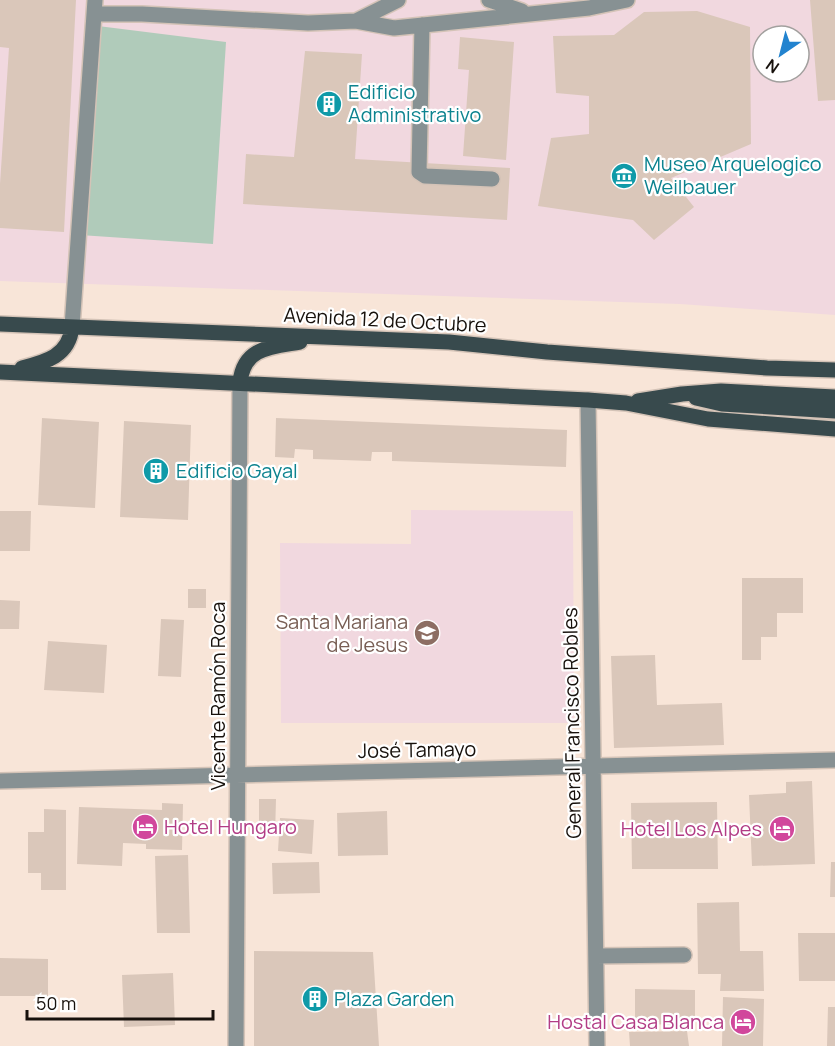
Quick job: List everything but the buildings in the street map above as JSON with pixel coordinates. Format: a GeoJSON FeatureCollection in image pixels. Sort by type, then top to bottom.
{"type":"FeatureCollection","features":[{"type":"Feature","properties":{"kind":"main road","name":"Avenida 12 de Octubre"},"geometry":{"type":"LineString","coordinates":[[0,324],[448,342],[547,352],[767,368],[835,370]]}},
{"type":"Feature","properties":{"kind":"main road"},"geometry":{"type":"LineString","coordinates":[[3,372],[45,362],[57,356],[67,345],[72,327]]}},
{"type":"Feature","properties":{"kind":"main road"},"geometry":{"type":"LineString","coordinates":[[240,382],[245,365],[253,354],[270,347],[332,337]]}},
{"type":"Feature","properties":{"kind":"main road","name":"Avenida 12 de Octubre"},"geometry":{"type":"LineString","coordinates":[[767,368],[795,362],[835,360]]}},
{"type":"Feature","properties":{"kind":"main road"},"geometry":{"type":"LineString","coordinates":[[3,372],[588,400],[626,403],[708,419],[835,429]]}},
{"type":"Feature","properties":{"kind":"main road"},"geometry":{"type":"LineString","coordinates":[[626,403],[682,394],[721,391],[835,397]]}},
{"type":"Feature","properties":{"kind":"main road"},"geometry":{"type":"LineString","coordinates":[[682,394],[722,404],[835,411]]}},
{"type":"Feature","properties":{"kind":"street"},"geometry":{"type":"LineString","coordinates":[[356,21],[398,0]]}},
{"type":"Feature","properties":{"kind":"street"},"geometry":{"type":"LineString","coordinates":[[72,327],[94,7],[142,14],[308,23],[356,21],[394,28],[589,8],[627,0]]}},
{"type":"Feature","properties":{"kind":"street"},"geometry":{"type":"LineString","coordinates":[[498,2],[528,13]]}},
{"type":"Feature","properties":{"kind":"street"},"geometry":{"type":"LineString","coordinates":[[423,25],[419,172],[425,176],[492,179]]}},
{"type":"Feature","properties":{"kind":"street","name":"Vicente Ramón Roca"},"geometry":{"type":"LineString","coordinates":[[236,1046],[240,382]]}},
{"type":"Feature","properties":{"kind":"street","name":"General Francisco Robles"},"geometry":{"type":"LineString","coordinates":[[588,400],[597,1046]]}},
{"type":"Feature","properties":{"kind":"street","name":"José Tamayo"},"geometry":{"type":"LineString","coordinates":[[0,781],[835,760]]}},
{"type":"Feature","properties":{"kind":"street"},"geometry":{"type":"LineString","coordinates":[[596,956],[684,955]]}},
{"type":"Feature","properties":{"kind":"shaded area"},"geometry":{"type":"Polygon","coordinates":[[[0,0],[835,0],[835,315],[680,304],[0,281],[0,0]]]}},
{"type":"Feature","properties":{"kind":"shaded area","name":"Santa Mariana de Jesus"},"geometry":{"type":"Polygon","coordinates":[[[411,510],[573,511],[574,723],[281,723],[280,543],[411,544],[411,510]]]}},
{"type":"Feature","properties":{"kind":"green space"},"geometry":{"type":"Polygon","coordinates":[[[90,25],[226,42],[213,244],[80,235],[90,25]]]}},
{"type":"Feature","properties":{"kind":"place","name":"Edificio Administrativo"},"geometry":{"type":"Point","coordinates":[329,104]}},
{"type":"Feature","properties":{"kind":"place","name":"Museo Arquelogico Weilbauer"},"geometry":{"type":"Point","coordinates":[624,176]}},
{"type":"Feature","properties":{"kind":"place","name":"Edificio Gayal"},"geometry":{"type":"Point","coordinates":[156,471]}},
{"type":"Feature","properties":{"kind":"place","name":"Santa Mariana de Jesus"},"geometry":{"type":"Point","coordinates":[427,633]}},
{"type":"Feature","properties":{"kind":"place","name":"Hotel Hungaro"},"geometry":{"type":"Point","coordinates":[145,827]}},
{"type":"Feature","properties":{"kind":"place","name":"Hotel Los Alpes"},"geometry":{"type":"Point","coordinates":[782,829]}},
{"type":"Feature","properties":{"kind":"place","name":"Plaza Garden"},"geometry":{"type":"Point","coordinates":[315,999]}},
{"type":"Feature","properties":{"kind":"place","name":"Hostal Casa Blanca"},"geometry":{"type":"Point","coordinates":[743,1022]}}]}
